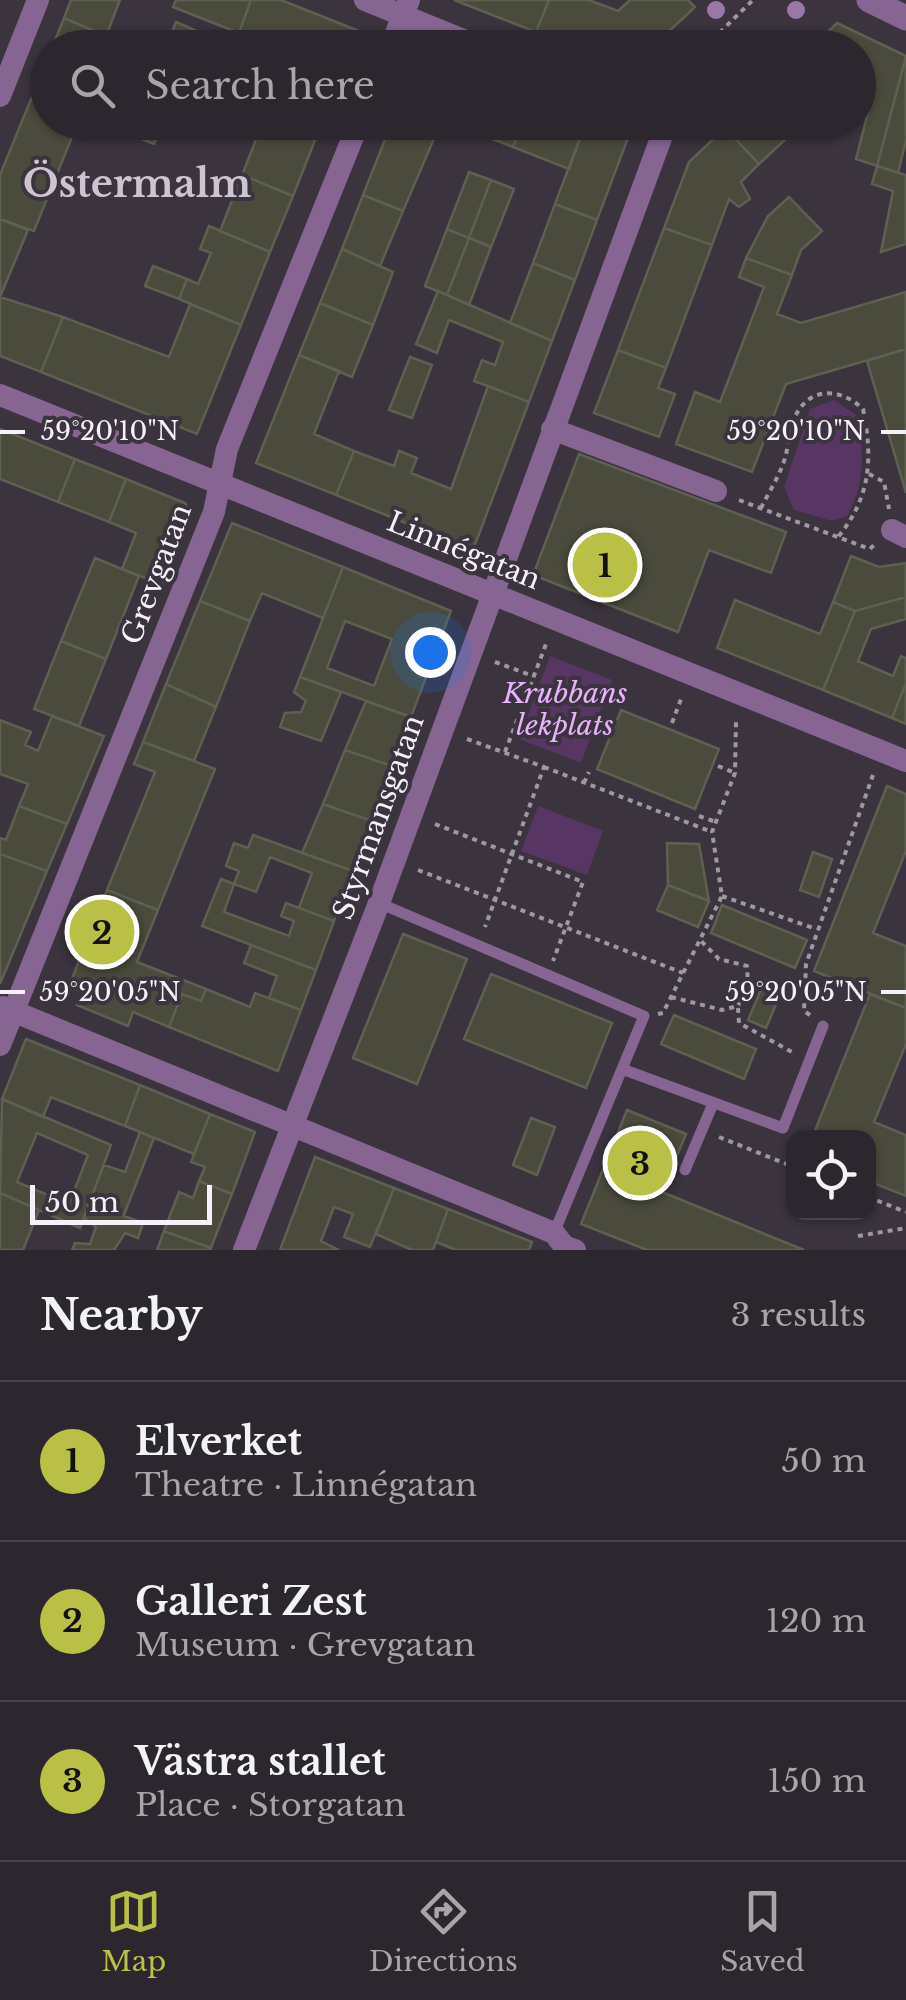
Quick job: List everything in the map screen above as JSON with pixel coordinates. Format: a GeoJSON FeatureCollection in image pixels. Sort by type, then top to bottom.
{"type":"FeatureCollection","features":[{"type":"Feature","properties":{"kind":"street"},"geometry":{"type":"LineString","coordinates":[[0,96],[38,0]]}},
{"type":"Feature","properties":{"kind":"street"},"geometry":{"type":"LineString","coordinates":[[365,0],[406,8],[448,30]]}},
{"type":"Feature","properties":{"kind":"street"},"geometry":{"type":"LineString","coordinates":[[869,0],[906,18]]}},
{"type":"Feature","properties":{"kind":"street","name":"Grevgatan"},"geometry":{"type":"LineString","coordinates":[[0,1045],[7,1008],[132,740],[214,512],[226,450],[353,140]]}},
{"type":"Feature","properties":{"kind":"street","name":"Styrmansgatan"},"geometry":{"type":"LineString","coordinates":[[244,1250],[378,903],[660,140]]}},
{"type":"Feature","properties":{"kind":"street","name":"Linnégatan"},"geometry":{"type":"LineString","coordinates":[[0,395],[906,762]]}},
{"type":"Feature","properties":{"kind":"street"},"geometry":{"type":"LineString","coordinates":[[552,429],[716,491]]}},
{"type":"Feature","properties":{"kind":"street"},"geometry":{"type":"LineString","coordinates":[[7,1008],[292,1124],[564,1245]]}},
{"type":"Feature","properties":{"kind":"lane"},"geometry":{"type":"LineString","coordinates":[[378,903],[644,1016],[622,1069],[564,1245]]}},
{"type":"Feature","properties":{"kind":"lane"},"geometry":{"type":"LineString","coordinates":[[622,1069],[712,1106],[784,1128],[823,1026]]}},
{"type":"Feature","properties":{"kind":"lane"},"geometry":{"type":"LineString","coordinates":[[685,1170],[712,1106]]}},
{"type":"Feature","properties":{"kind":"path"},"geometry":{"type":"LineString","coordinates":[[722,30],[754,0]]}},
{"type":"Feature","properties":{"kind":"path"},"geometry":{"type":"LineString","coordinates":[[761,508],[784,461],[793,420],[806,400],[827,391],[847,394],[863,408],[870,474],[854,518],[838,537]]}},
{"type":"Feature","properties":{"kind":"path"},"geometry":{"type":"LineString","coordinates":[[716,491],[870,549],[899,533],[884,482],[870,474]]}},
{"type":"Feature","properties":{"kind":"path"},"geometry":{"type":"LineString","coordinates":[[505,753],[546,644]]}},
{"type":"Feature","properties":{"kind":"path"},"geometry":{"type":"LineString","coordinates":[[496,662],[534,676]]}},
{"type":"Feature","properties":{"kind":"path"},"geometry":{"type":"LineString","coordinates":[[672,723],[681,699]]}},
{"type":"Feature","properties":{"kind":"path"},"geometry":{"type":"LineString","coordinates":[[644,1016],[663,1013],[722,896],[712,832],[734,773],[736,722]]}},
{"type":"Feature","properties":{"kind":"path"},"geometry":{"type":"LineString","coordinates":[[467,738],[712,832]]}},
{"type":"Feature","properties":{"kind":"path"},"geometry":{"type":"LineString","coordinates":[[718,766],[734,773]]}},
{"type":"Feature","properties":{"kind":"path"},"geometry":{"type":"LineString","coordinates":[[478,945],[544,767]]}},
{"type":"Feature","properties":{"kind":"path"},"geometry":{"type":"LineString","coordinates":[[584,783],[589,772]]}},
{"type":"Feature","properties":{"kind":"path"},"geometry":{"type":"LineString","coordinates":[[823,1026],[804,1011],[806,964],[873,775]]}},
{"type":"Feature","properties":{"kind":"path"},"geometry":{"type":"LineString","coordinates":[[699,816],[716,822]]}},
{"type":"Feature","properties":{"kind":"path"},"geometry":{"type":"LineString","coordinates":[[435,824],[583,882],[548,975]]}},
{"type":"Feature","properties":{"kind":"path"},"geometry":{"type":"LineString","coordinates":[[418,870],[683,973]]}},
{"type":"Feature","properties":{"kind":"path"},"geometry":{"type":"LineString","coordinates":[[722,896],[817,929]]}},
{"type":"Feature","properties":{"kind":"path"},"geometry":{"type":"LineString","coordinates":[[700,940],[719,959],[747,966],[748,984],[738,1006],[739,1023],[757,1036],[810,1060]]}},
{"type":"Feature","properties":{"kind":"path"},"geometry":{"type":"LineString","coordinates":[[672,997],[722,1010],[738,1006]]}},
{"type":"Feature","properties":{"kind":"path"},"geometry":{"type":"LineString","coordinates":[[702,1130],[786,1164]]}},
{"type":"Feature","properties":{"kind":"path"},"geometry":{"type":"LineString","coordinates":[[876,1200],[906,1212]]}},
{"type":"Feature","properties":{"kind":"path"},"geometry":{"type":"LineString","coordinates":[[858,1236],[906,1228]]}},
{"type":"Feature","properties":{"kind":"green space"},"geometry":{"type":"Polygon","coordinates":[[[834,400],[856,415],[862,454],[853,504],[847,516],[832,521],[794,510],[784,487],[810,409],[834,400]]]}},
{"type":"Feature","properties":{"kind":"green space","name":"Krubbans lekplats"},"geometry":{"type":"Polygon","coordinates":[[[550,656],[612,680],[581,763],[519,739],[550,656]]]}},
{"type":"Feature","properties":{"kind":"green space"},"geometry":{"type":"Polygon","coordinates":[[[538,806],[603,831],[587,875],[521,851],[538,806]]]}},
{"type":"Feature","properties":{"kind":"building"},"geometry":{"type":"Polygon","coordinates":[[[71,0],[120,0],[108,30],[92,30],[64,18],[71,0]]]}},
{"type":"Feature","properties":{"kind":"building"},"geometry":{"type":"Polygon","coordinates":[[[176,0],[251,0],[240,30],[173,7],[176,0]]]}},
{"type":"Feature","properties":{"kind":"building"},"geometry":{"type":"Polygon","coordinates":[[[251,0],[281,0],[356,30],[240,30],[251,0]]]}},
{"type":"Feature","properties":{"kind":"building"},"geometry":{"type":"Polygon","coordinates":[[[454,0],[549,0],[537,30],[454,0]]]}},
{"type":"Feature","properties":{"kind":"building"},"geometry":{"type":"Polygon","coordinates":[[[549,0],[589,0],[618,11],[630,0],[688,0],[695,7],[670,30],[537,30],[549,0]]]}},
{"type":"Feature","properties":{"kind":"building"},"geometry":{"type":"Polygon","coordinates":[[[64,18],[92,30],[59,30],[64,18]]]}},
{"type":"Feature","properties":{"kind":"building"},"geometry":{"type":"Polygon","coordinates":[[[176,22],[195,30],[173,30],[176,22]]]}},
{"type":"Feature","properties":{"kind":"building"},"geometry":{"type":"Polygon","coordinates":[[[837,23],[852,30],[830,30],[837,23]]]}},
{"type":"Feature","properties":{"kind":"building"},"geometry":{"type":"Polygon","coordinates":[[[876,42],[906,56],[877,166],[856,159],[861,140],[876,140],[876,42]]]}},
{"type":"Feature","properties":{"kind":"building"},"geometry":{"type":"Polygon","coordinates":[[[906,57],[906,140],[898,173],[877,166],[906,57]]]}},
{"type":"Feature","properties":{"kind":"building"},"geometry":{"type":"Polygon","coordinates":[[[30,102],[30,140],[71,140],[34,231],[0,219],[0,175],[30,102]]]}},
{"type":"Feature","properties":{"kind":"building"},"geometry":{"type":"Polygon","coordinates":[[[256,140],[315,140],[293,196],[242,175],[256,140]]]}},
{"type":"Feature","properties":{"kind":"building"},"geometry":{"type":"Polygon","coordinates":[[[385,140],[433,140],[403,211],[363,195],[385,140]]]}},
{"type":"Feature","properties":{"kind":"building"},"geometry":{"type":"Polygon","coordinates":[[[495,140],[516,140],[513,147],[495,140]]]}},
{"type":"Feature","properties":{"kind":"building"},"geometry":{"type":"Polygon","coordinates":[[[516,140],[579,140],[569,169],[513,147],[516,140]]]}},
{"type":"Feature","properties":{"kind":"building"},"geometry":{"type":"Polygon","coordinates":[[[579,140],[627,140],[597,220],[555,204],[579,140]]]}},
{"type":"Feature","properties":{"kind":"building"},"geometry":{"type":"Polygon","coordinates":[[[712,140],[736,140],[759,164],[741,182],[750,199],[739,207],[729,199],[712,245],[664,228],[689,162],[712,140]]]}},
{"type":"Feature","properties":{"kind":"building"},"geometry":{"type":"Polygon","coordinates":[[[736,140],[785,140],[759,164],[736,140]]]}},
{"type":"Feature","properties":{"kind":"building"},"geometry":{"type":"Polygon","coordinates":[[[877,166],[906,175],[906,244],[881,252],[893,191],[872,184],[877,166]]]}},
{"type":"Feature","properties":{"kind":"building"},"geometry":{"type":"Polygon","coordinates":[[[469,172],[491,180],[469,238],[447,229],[469,172]]]}},
{"type":"Feature","properties":{"kind":"building"},"geometry":{"type":"Polygon","coordinates":[[[242,175],[293,196],[270,252],[220,231],[242,175]]]}},
{"type":"Feature","properties":{"kind":"building"},"geometry":{"type":"Polygon","coordinates":[[[491,180],[514,189],[491,247],[469,238],[491,180]]]}},
{"type":"Feature","properties":{"kind":"building"},"geometry":{"type":"Polygon","coordinates":[[[363,195],[403,211],[380,266],[342,249],[363,195]]]}},
{"type":"Feature","properties":{"kind":"building"},"geometry":{"type":"Polygon","coordinates":[[[789,197],[822,231],[801,250],[792,275],[746,258],[768,216],[789,197]]]}},
{"type":"Feature","properties":{"kind":"building"},"geometry":{"type":"Polygon","coordinates":[[[555,204],[597,220],[575,280],[533,263],[555,204]]]}},
{"type":"Feature","properties":{"kind":"building"},"geometry":{"type":"Polygon","coordinates":[[[0,219],[28,230],[0,297],[0,219]]]}},
{"type":"Feature","properties":{"kind":"building"},"geometry":{"type":"Polygon","coordinates":[[[209,226],[270,252],[241,325],[179,299],[187,279],[198,284],[211,253],[200,249],[209,226]]]}},
{"type":"Feature","properties":{"kind":"building"},"geometry":{"type":"Polygon","coordinates":[[[664,228],[712,245],[666,368],[618,350],[664,228]]]}},
{"type":"Feature","properties":{"kind":"building"},"geometry":{"type":"Polygon","coordinates":[[[447,229],[469,238],[447,295],[425,286],[447,229]]]}},
{"type":"Feature","properties":{"kind":"building"},"geometry":{"type":"Polygon","coordinates":[[[469,238],[491,247],[469,305],[447,295],[469,238]]]}},
{"type":"Feature","properties":{"kind":"building"},"geometry":{"type":"Polygon","coordinates":[[[342,249],[393,272],[373,325],[320,303],[342,249]]]}},
{"type":"Feature","properties":{"kind":"building"},"geometry":{"type":"Polygon","coordinates":[[[746,258],[792,275],[777,314],[801,323],[906,292],[906,349],[786,384],[752,472],[676,444],[695,392],[720,402],[764,287],[739,277],[746,258]]]}},
{"type":"Feature","properties":{"kind":"building"},"geometry":{"type":"Polygon","coordinates":[[[533,263],[575,280],[552,341],[510,323],[533,263]]]}},
{"type":"Feature","properties":{"kind":"building"},"geometry":{"type":"Polygon","coordinates":[[[153,266],[187,279],[179,299],[145,286],[153,266]]]}},
{"type":"Feature","properties":{"kind":"building"},"geometry":{"type":"Polygon","coordinates":[[[438,291],[552,341],[529,402],[474,381],[482,360],[495,365],[503,342],[449,320],[437,353],[416,344],[438,291]]]}},
{"type":"Feature","properties":{"kind":"building"},"geometry":{"type":"Polygon","coordinates":[[[0,297],[63,317],[41,372],[0,356],[0,297]]]}},
{"type":"Feature","properties":{"kind":"building"},"geometry":{"type":"Polygon","coordinates":[[[320,303],[373,325],[352,377],[299,355],[320,303]]]}},
{"type":"Feature","properties":{"kind":"building"},"geometry":{"type":"Polygon","coordinates":[[[190,304],[241,325],[197,434],[41,372],[63,317],[169,357],[190,304]]]}},
{"type":"Feature","properties":{"kind":"building"},"geometry":{"type":"Polygon","coordinates":[[[906,349],[906,493],[867,361],[906,349]]]}},
{"type":"Feature","properties":{"kind":"building"},"geometry":{"type":"Polygon","coordinates":[[[618,350],[666,368],[658,388],[675,394],[659,437],[594,413],[618,350]]]}},
{"type":"Feature","properties":{"kind":"building"},"geometry":{"type":"Polygon","coordinates":[[[299,355],[339,371],[314,434],[354,451],[336,495],[256,463],[299,355]]]}},
{"type":"Feature","properties":{"kind":"building"},"geometry":{"type":"Polygon","coordinates":[[[410,357],[432,365],[412,418],[389,410],[410,357]]]}},
{"type":"Feature","properties":{"kind":"building"},"geometry":{"type":"Polygon","coordinates":[[[488,386],[529,402],[473,550],[336,495],[354,451],[394,466],[399,451],[417,458],[411,473],[451,489],[488,386]]]}},
{"type":"Feature","properties":{"kind":"building"},"geometry":{"type":"Polygon","coordinates":[[[0,429],[75,459],[58,502],[0,479],[0,429]]]}},
{"type":"Feature","properties":{"kind":"building"},"geometry":{"type":"Polygon","coordinates":[[[579,454],[786,532],[771,573],[709,550],[678,632],[533,575],[579,454]]]}},
{"type":"Feature","properties":{"kind":"building"},"geometry":{"type":"Polygon","coordinates":[[[75,459],[126,479],[109,522],[58,502],[75,459]]]}},
{"type":"Feature","properties":{"kind":"building"},"geometry":{"type":"Polygon","coordinates":[[[126,479],[185,503],[191,517],[163,585],[122,569],[136,533],[109,522],[126,479]]]}},
{"type":"Feature","properties":{"kind":"building"},"geometry":{"type":"Polygon","coordinates":[[[232,523],[343,567],[323,618],[262,593],[250,621],[200,601],[232,523]]]}},
{"type":"Feature","properties":{"kind":"building"},"geometry":{"type":"Polygon","coordinates":[[[851,556],[879,567],[906,563],[906,597],[855,611],[833,602],[851,556]]]}},
{"type":"Feature","properties":{"kind":"building"},"geometry":{"type":"Polygon","coordinates":[[[95,558],[139,576],[106,659],[61,641],[95,558]]]}},
{"type":"Feature","properties":{"kind":"building"},"geometry":{"type":"Polygon","coordinates":[[[343,567],[451,611],[411,717],[300,677],[343,567]],[[345,621],[327,668],[374,686],[392,639],[345,621]]]}},
{"type":"Feature","properties":{"kind":"building"},"geometry":{"type":"Polygon","coordinates":[[[906,597],[906,619],[871,629],[858,661],[893,676],[901,656],[906,658],[906,683],[892,718],[823,690],[855,611],[906,597]]]}},
{"type":"Feature","properties":{"kind":"building"},"geometry":{"type":"Polygon","coordinates":[[[735,600],[820,634],[833,602],[855,611],[823,690],[717,648],[735,600]]]}},
{"type":"Feature","properties":{"kind":"building"},"geometry":{"type":"Polygon","coordinates":[[[200,601],[250,621],[216,707],[166,684],[200,601]]]}},
{"type":"Feature","properties":{"kind":"building"},"geometry":{"type":"Polygon","coordinates":[[[61,641],[106,659],[79,726],[34,709],[61,641]]]}},
{"type":"Feature","properties":{"kind":"building"},"geometry":{"type":"Polygon","coordinates":[[[300,677],[341,692],[321,741],[280,727],[285,713],[301,712],[306,701],[294,692],[300,677]]]}},
{"type":"Feature","properties":{"kind":"building"},"geometry":{"type":"Polygon","coordinates":[[[906,683],[906,724],[892,718],[906,683]]]}},
{"type":"Feature","properties":{"kind":"building"},"geometry":{"type":"Polygon","coordinates":[[[166,684],[216,707],[194,761],[143,742],[166,684]]]}},
{"type":"Feature","properties":{"kind":"building"},"geometry":{"type":"Polygon","coordinates":[[[366,701],[411,717],[392,766],[345,750],[366,701]]]}},
{"type":"Feature","properties":{"kind":"building"},"geometry":{"type":"Polygon","coordinates":[[[621,710],[719,749],[695,809],[597,769],[621,710]]]}},
{"type":"Feature","properties":{"kind":"building"},"geometry":{"type":"Polygon","coordinates":[[[52,716],[104,736],[67,824],[19,806],[28,784],[0,774],[0,720],[31,732],[25,745],[38,751],[52,716]]]}},
{"type":"Feature","properties":{"kind":"building"},"geometry":{"type":"Polygon","coordinates":[[[143,742],[215,769],[158,910],[107,890],[155,772],[134,764],[143,742]]]}},
{"type":"Feature","properties":{"kind":"building"},"geometry":{"type":"Polygon","coordinates":[[[345,750],[392,766],[372,821],[323,804],[345,750]]]}},
{"type":"Feature","properties":{"kind":"building"},"geometry":{"type":"Polygon","coordinates":[[[887,786],[906,794],[906,851],[873,933],[906,946],[906,1008],[814,971],[887,786]]]}},
{"type":"Feature","properties":{"kind":"building"},"geometry":{"type":"Polygon","coordinates":[[[323,804],[372,821],[353,871],[302,853],[323,804]]]}},
{"type":"Feature","properties":{"kind":"building"},"geometry":{"type":"Polygon","coordinates":[[[19,806],[67,824],[47,871],[0,854],[0,838],[6,840],[19,806]]]}},
{"type":"Feature","properties":{"kind":"building"},"geometry":{"type":"Polygon","coordinates":[[[253,835],[353,871],[334,921],[299,908],[312,873],[270,857],[256,892],[234,884],[239,871],[226,866],[234,843],[248,848],[253,835]]]}},
{"type":"Feature","properties":{"kind":"building"},"geometry":{"type":"Polygon","coordinates":[[[667,843],[699,844],[709,901],[668,885],[667,843]]]}},
{"type":"Feature","properties":{"kind":"building"},"geometry":{"type":"Polygon","coordinates":[[[813,852],[832,859],[819,897],[800,890],[813,852]]]}},
{"type":"Feature","properties":{"kind":"building"},"geometry":{"type":"Polygon","coordinates":[[[0,854],[47,871],[0,984],[0,854]]]}},
{"type":"Feature","properties":{"kind":"building"},"geometry":{"type":"Polygon","coordinates":[[[221,879],[234,884],[224,912],[289,936],[294,921],[281,916],[286,903],[334,921],[316,970],[202,926],[221,879]]]}},
{"type":"Feature","properties":{"kind":"building"},"geometry":{"type":"Polygon","coordinates":[[[668,885],[709,901],[698,927],[657,910],[668,885]]]}},
{"type":"Feature","properties":{"kind":"building"},"geometry":{"type":"Polygon","coordinates":[[[107,890],[158,910],[137,962],[206,989],[201,1001],[182,994],[169,1027],[133,1012],[128,1026],[77,1005],[82,992],[69,986],[107,890]]]}},
{"type":"Feature","properties":{"kind":"building"},"geometry":{"type":"Polygon","coordinates":[[[722,905],[807,940],[795,968],[711,933],[722,905]]]}},
{"type":"Feature","properties":{"kind":"building"},"geometry":{"type":"Polygon","coordinates":[[[403,934],[467,959],[417,1084],[353,1058],[403,934]]]}},
{"type":"Feature","properties":{"kind":"building"},"geometry":{"type":"Polygon","coordinates":[[[251,945],[316,970],[301,1010],[269,998],[277,976],[244,963],[251,945]]]}},
{"type":"Feature","properties":{"kind":"building"},"geometry":{"type":"Polygon","coordinates":[[[491,974],[612,1023],[586,1088],[464,1039],[491,974]]]}},
{"type":"Feature","properties":{"kind":"building"},"geometry":{"type":"Polygon","coordinates":[[[765,980],[783,988],[766,1028],[748,1020],[765,980]]]}},
{"type":"Feature","properties":{"kind":"building"},"geometry":{"type":"Polygon","coordinates":[[[206,989],[250,1007],[255,993],[301,1010],[278,1071],[169,1027],[182,994],[201,1001],[206,989]]]}},
{"type":"Feature","properties":{"kind":"building"},"geometry":{"type":"Polygon","coordinates":[[[870,994],[906,1008],[906,1044],[874,1122],[906,1135],[906,1196],[876,1184],[876,1130],[815,1130],[870,994]]]}},
{"type":"Feature","properties":{"kind":"building"},"geometry":{"type":"Polygon","coordinates":[[[674,1015],[756,1049],[744,1079],[661,1044],[674,1015]]]}},
{"type":"Feature","properties":{"kind":"building"},"geometry":{"type":"Polygon","coordinates":[[[26,1039],[140,1085],[125,1126],[51,1097],[43,1117],[2,1099],[26,1039]]]}},
{"type":"Feature","properties":{"kind":"building"},"geometry":{"type":"Polygon","coordinates":[[[140,1085],[210,1114],[194,1154],[125,1126],[140,1085]]]}},
{"type":"Feature","properties":{"kind":"building"},"geometry":{"type":"Polygon","coordinates":[[[2,1099],[111,1145],[80,1228],[0,1193],[2,1099]],[[37,1133],[17,1182],[69,1204],[88,1155],[37,1133]]]}},
{"type":"Feature","properties":{"kind":"building"},"geometry":{"type":"Polygon","coordinates":[[[627,1110],[686,1134],[662,1192],[804,1250],[647,1250],[581,1224],[627,1110]]]}},
{"type":"Feature","properties":{"kind":"building"},"geometry":{"type":"Polygon","coordinates":[[[210,1114],[255,1132],[232,1194],[199,1181],[205,1167],[191,1162],[210,1114]]]}},
{"type":"Feature","properties":{"kind":"building"},"geometry":{"type":"Polygon","coordinates":[[[531,1118],[555,1127],[537,1175],[513,1165],[531,1118]]]}},
{"type":"Feature","properties":{"kind":"building"},"geometry":{"type":"Polygon","coordinates":[[[140,1132],[154,1138],[124,1215],[89,1203],[104,1165],[125,1172],[140,1132]]]}},
{"type":"Feature","properties":{"kind":"building"},"geometry":{"type":"Polygon","coordinates":[[[315,1157],[394,1188],[370,1247],[344,1237],[353,1214],[334,1207],[321,1241],[339,1250],[280,1250],[315,1157]]]}},
{"type":"Feature","properties":{"kind":"building"},"geometry":{"type":"Polygon","coordinates":[[[199,1181],[232,1194],[211,1248],[164,1231],[179,1192],[193,1198],[199,1181]]]}},
{"type":"Feature","properties":{"kind":"building"},"geometry":{"type":"Polygon","coordinates":[[[394,1188],[448,1209],[433,1250],[412,1250],[376,1234],[394,1188]]]}},
{"type":"Feature","properties":{"kind":"building"},"geometry":{"type":"Polygon","coordinates":[[[0,1193],[39,1210],[23,1250],[0,1250],[0,1193]]]}},
{"type":"Feature","properties":{"kind":"building"},"geometry":{"type":"Polygon","coordinates":[[[89,1203],[143,1223],[138,1238],[125,1233],[114,1250],[72,1250],[75,1243],[90,1244],[96,1227],[84,1218],[89,1203]]]}},
{"type":"Feature","properties":{"kind":"building"},"geometry":{"type":"Polygon","coordinates":[[[448,1209],[532,1242],[529,1250],[456,1250],[436,1242],[448,1209]]]}},
{"type":"Feature","properties":{"kind":"building"},"geometry":{"type":"Polygon","coordinates":[[[164,1231],[211,1248],[157,1250],[164,1231]]]}},
{"type":"Feature","properties":{"kind":"place","name":"Elverket"},"geometry":{"type":"Point","coordinates":[605,565]}},
{"type":"Feature","properties":{"kind":"place","name":"Galleri Zest"},"geometry":{"type":"Point","coordinates":[102,932]}},
{"type":"Feature","properties":{"kind":"place","name":"Västra stallet"},"geometry":{"type":"Point","coordinates":[640,1163]}},
{"type":"Feature","properties":{"kind":"district","name":"Östermalm"},"geometry":{"type":"Point","coordinates":[137,184]}}]}
